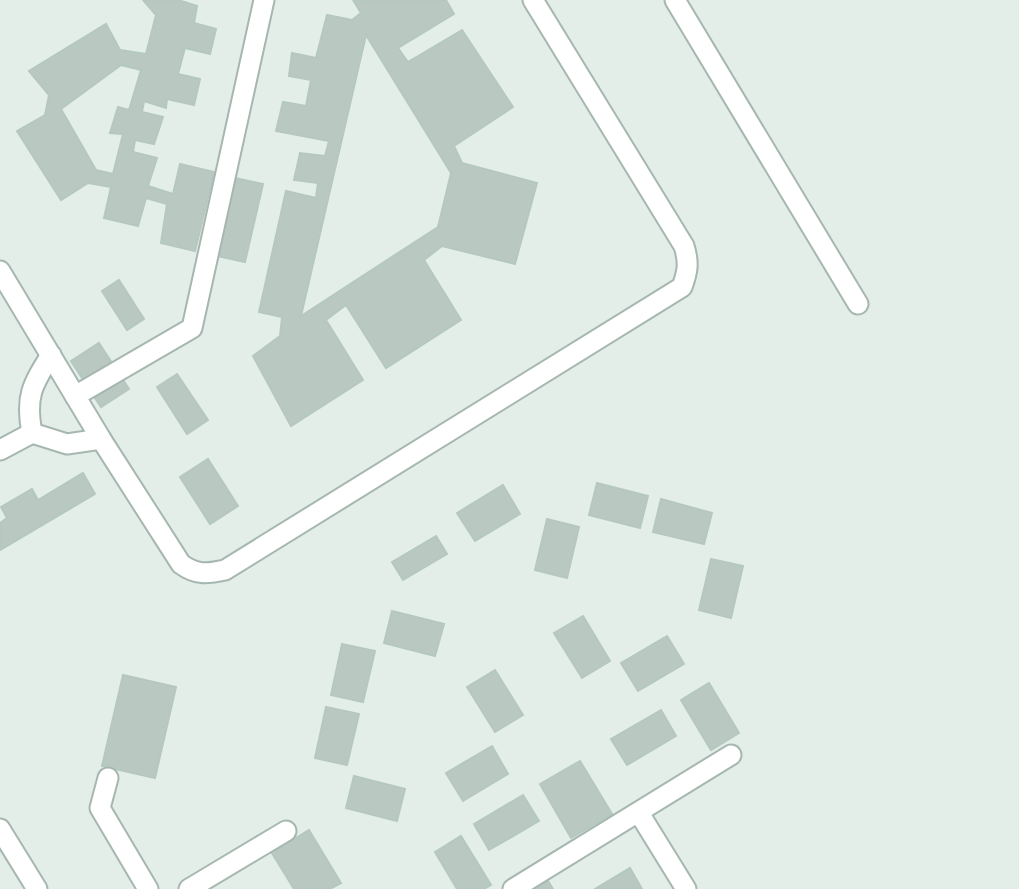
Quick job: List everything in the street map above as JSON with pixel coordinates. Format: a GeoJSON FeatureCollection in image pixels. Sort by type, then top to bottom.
{"type":"FeatureCollection","features":[{"type":"Feature","properties":{"kind":"street"},"geometry":{"type":"LineString","coordinates":[[75,396],[192,328],[264,0]]}},
{"type":"Feature","properties":{"kind":"street"},"geometry":{"type":"LineString","coordinates":[[0,271],[101,439],[181,564],[192,572],[208,574],[225,570],[682,287],[688,273],[684,246],[533,0]]}},
{"type":"Feature","properties":{"kind":"street"},"geometry":{"type":"LineString","coordinates":[[675,0],[858,304]]}},
{"type":"Feature","properties":{"kind":"street"},"geometry":{"type":"LineString","coordinates":[[32,433],[29,396],[51,355]]}},
{"type":"Feature","properties":{"kind":"street"},"geometry":{"type":"LineString","coordinates":[[0,450],[32,433],[66,444],[101,439]]}},
{"type":"Feature","properties":{"kind":"street"},"geometry":{"type":"LineString","coordinates":[[513,889],[731,755]]}},
{"type":"Feature","properties":{"kind":"street"},"geometry":{"type":"LineString","coordinates":[[108,778],[100,808],[148,889]]}},
{"type":"Feature","properties":{"kind":"street"},"geometry":{"type":"LineString","coordinates":[[639,813],[686,889]]}},
{"type":"Feature","properties":{"kind":"street"},"geometry":{"type":"LineString","coordinates":[[0,829],[37,889]]}},
{"type":"Feature","properties":{"kind":"street"},"geometry":{"type":"LineString","coordinates":[[189,889],[286,831]]}},
{"type":"Feature","properties":{"kind":"building"},"geometry":{"type":"Polygon","coordinates":[[[143,0],[178,0],[197,6],[194,23],[216,29],[210,54],[185,48],[178,74],[200,79],[194,105],[167,99],[166,108],[144,101],[142,112],[163,117],[154,144],[135,140],[133,152],[157,158],[148,186],[173,194],[180,164],[214,172],[195,251],[161,243],[167,204],[146,198],[138,226],[104,218],[111,187],[88,183],[61,200],[17,131],[45,115],[49,95],[29,71],[106,24],[120,50],[146,54],[156,15],[143,0]],[[121,65],[61,109],[96,170],[113,174],[123,134],[110,133],[118,107],[129,110],[141,70],[121,65]]]}},
{"type":"Feature","properties":{"kind":"building"},"geometry":{"type":"Polygon","coordinates":[[[353,0],[446,0],[454,14],[398,48],[408,62],[462,30],[513,107],[454,146],[462,163],[537,183],[515,264],[442,246],[424,260],[461,320],[386,368],[346,305],[326,320],[363,380],[291,426],[253,356],[280,336],[282,317],[259,312],[286,191],[316,198],[318,183],[294,180],[300,153],[325,156],[329,141],[276,131],[283,102],[306,106],[311,80],[289,76],[292,53],[316,58],[327,15],[352,20],[361,13],[353,0]],[[366,35],[301,316],[438,227],[451,173],[366,35]]]}},
{"type":"Feature","properties":{"kind":"building"},"geometry":{"type":"Polygon","coordinates":[[[235,178],[263,184],[245,262],[217,256],[235,178]]]}},
{"type":"Feature","properties":{"kind":"building"},"geometry":{"type":"Polygon","coordinates":[[[119,280],[144,319],[127,330],[102,291],[119,280]]]}},
{"type":"Feature","properties":{"kind":"building"},"geometry":{"type":"Polygon","coordinates":[[[99,343],[129,389],[101,407],[71,361],[99,343]]]}},
{"type":"Feature","properties":{"kind":"building"},"geometry":{"type":"Polygon","coordinates":[[[177,374],[208,420],[187,434],[157,387],[177,374]]]}},
{"type":"Feature","properties":{"kind":"building"},"geometry":{"type":"Polygon","coordinates":[[[208,459],[238,506],[210,524],[180,477],[208,459]]]}},
{"type":"Feature","properties":{"kind":"building"},"geometry":{"type":"Polygon","coordinates":[[[83,473],[95,494],[0,550],[0,523],[7,518],[1,507],[32,489],[38,500],[83,473]]]}},
{"type":"Feature","properties":{"kind":"building"},"geometry":{"type":"Polygon","coordinates":[[[597,483],[648,496],[640,528],[589,515],[597,483]]]}},
{"type":"Feature","properties":{"kind":"building"},"geometry":{"type":"Polygon","coordinates":[[[503,485],[520,514],[475,541],[457,513],[503,485]]]}},
{"type":"Feature","properties":{"kind":"building"},"geometry":{"type":"Polygon","coordinates":[[[661,499],[712,513],[704,544],[653,532],[661,499]]]}},
{"type":"Feature","properties":{"kind":"building"},"geometry":{"type":"Polygon","coordinates":[[[547,519],[579,527],[567,578],[535,570],[547,519]]]}},
{"type":"Feature","properties":{"kind":"building"},"geometry":{"type":"Polygon","coordinates":[[[436,536],[447,554],[403,580],[392,562],[436,536]]]}},
{"type":"Feature","properties":{"kind":"building"},"geometry":{"type":"Polygon","coordinates":[[[711,559],[743,566],[731,618],[699,610],[711,559]]]}},
{"type":"Feature","properties":{"kind":"building"},"geometry":{"type":"Polygon","coordinates":[[[392,611],[444,624],[435,656],[384,643],[392,611]]]}},
{"type":"Feature","properties":{"kind":"building"},"geometry":{"type":"Polygon","coordinates":[[[583,616],[610,661],[582,678],[554,633],[583,616]]]}},
{"type":"Feature","properties":{"kind":"building"},"geometry":{"type":"Polygon","coordinates":[[[667,636],[684,664],[638,691],[621,663],[667,636]]]}},
{"type":"Feature","properties":{"kind":"building"},"geometry":{"type":"Polygon","coordinates":[[[342,644],[375,651],[363,702],[331,695],[342,644]]]}},
{"type":"Feature","properties":{"kind":"building"},"geometry":{"type":"Polygon","coordinates":[[[495,670],[523,715],[495,732],[467,687],[495,670]]]}},
{"type":"Feature","properties":{"kind":"building"},"geometry":{"type":"Polygon","coordinates":[[[123,675],[176,687],[155,778],[102,766],[123,675]]]}},
{"type":"Feature","properties":{"kind":"building"},"geometry":{"type":"Polygon","coordinates":[[[709,683],[739,733],[711,750],[681,700],[709,683]]]}},
{"type":"Feature","properties":{"kind":"building"},"geometry":{"type":"Polygon","coordinates":[[[326,707],[359,714],[347,765],[315,758],[326,707]]]}},
{"type":"Feature","properties":{"kind":"building"},"geometry":{"type":"Polygon","coordinates":[[[661,710],[676,736],[627,765],[611,739],[661,710]]]}},
{"type":"Feature","properties":{"kind":"building"},"geometry":{"type":"Polygon","coordinates":[[[492,746],[508,774],[463,801],[446,773],[492,746]]]}},
{"type":"Feature","properties":{"kind":"building"},"geometry":{"type":"Polygon","coordinates":[[[580,761],[612,814],[571,838],[540,784],[580,761]]]}},
{"type":"Feature","properties":{"kind":"building"},"geometry":{"type":"Polygon","coordinates":[[[354,776],[405,789],[397,821],[346,808],[354,776]]]}},
{"type":"Feature","properties":{"kind":"building"},"geometry":{"type":"Polygon","coordinates":[[[523,795],[539,821],[489,850],[474,824],[523,795]]]}},
{"type":"Feature","properties":{"kind":"building"},"geometry":{"type":"Polygon","coordinates":[[[309,830],[341,883],[330,889],[294,889],[272,853],[309,830]]]}},
{"type":"Feature","properties":{"kind":"building"},"geometry":{"type":"Polygon","coordinates":[[[461,836],[491,885],[484,889],[457,889],[435,852],[461,836]]]}},
{"type":"Feature","properties":{"kind":"building"},"geometry":{"type":"Polygon","coordinates":[[[630,868],[642,889],[595,889],[630,868]]]}},
{"type":"Feature","properties":{"kind":"building"},"geometry":{"type":"Polygon","coordinates":[[[548,881],[553,889],[536,889],[548,881]]]}}]}
